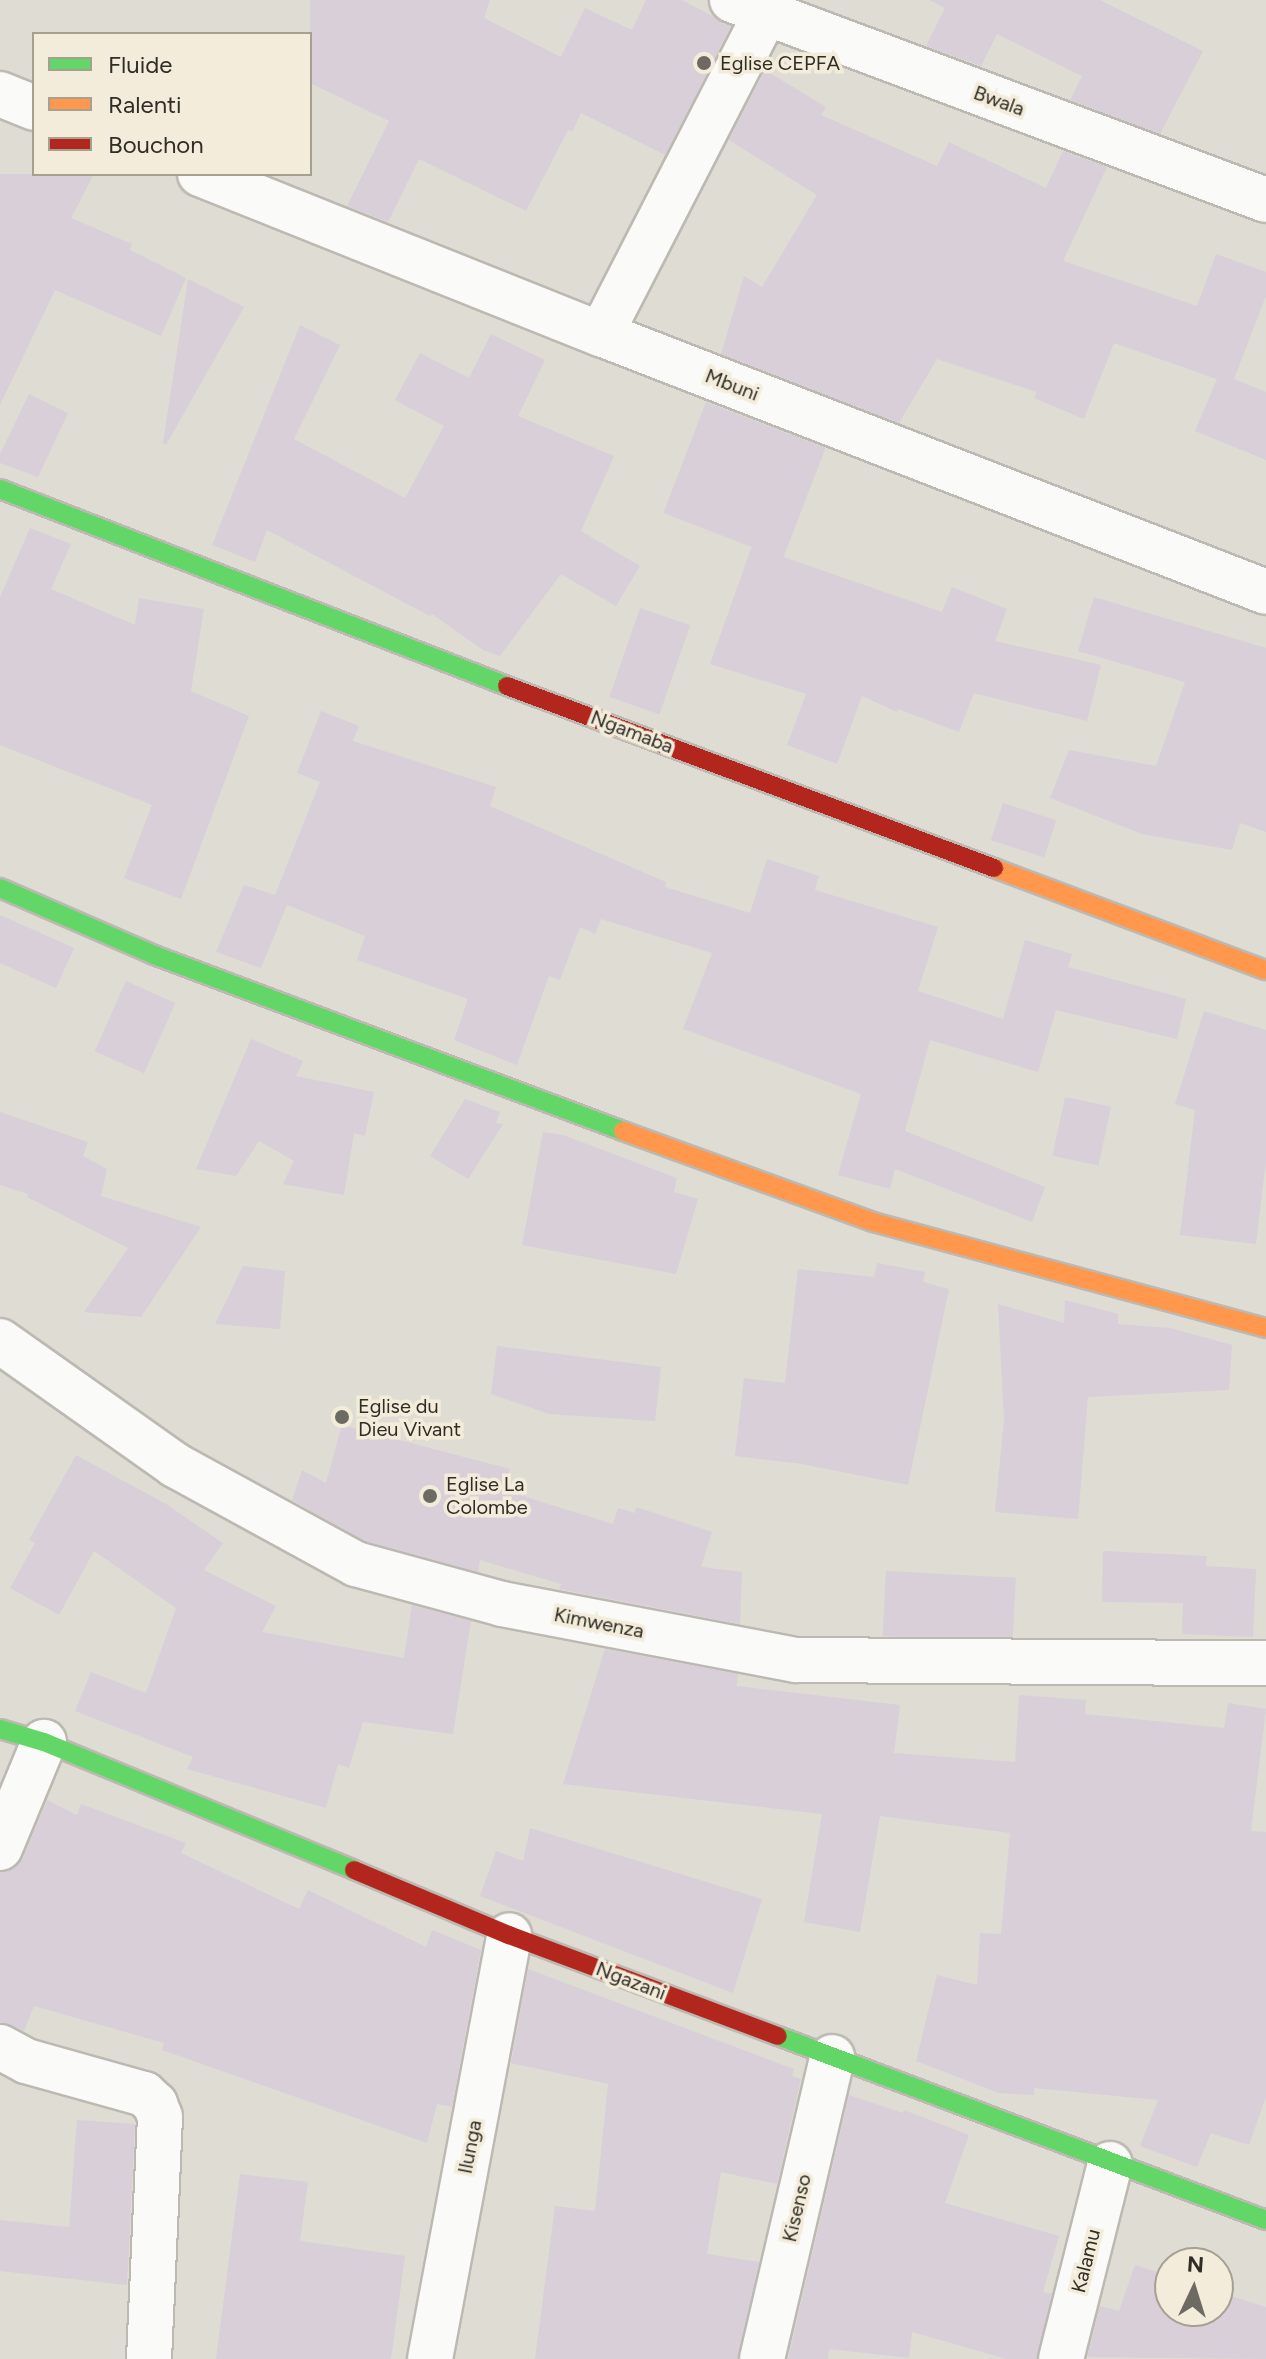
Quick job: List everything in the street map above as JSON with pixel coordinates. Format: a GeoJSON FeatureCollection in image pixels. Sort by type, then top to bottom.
{"type":"FeatureCollection","features":[{"type":"Feature","properties":{"kind":"street","name":"Bwala"},"geometry":{"type":"LineString","coordinates":[[757,5],[1266,200]]}},
{"type":"Feature","properties":{"kind":"street"},"geometry":{"type":"LineString","coordinates":[[601,334],[757,5]]}},
{"type":"Feature","properties":{"kind":"street"},"geometry":{"type":"LineString","coordinates":[[0,94],[32,107]]}},
{"type":"Feature","properties":{"kind":"street","name":"Mbuni"},"geometry":{"type":"LineString","coordinates":[[205,176],[601,334],[1266,592]]}},
{"type":"Feature","properties":{"kind":"street","name":"Ngamaba"},"geometry":{"type":"LineString","coordinates":[[0,489],[404,647],[1266,970]]}},
{"type":"Feature","properties":{"kind":"street"},"geometry":{"type":"LineString","coordinates":[[0,888],[154,955],[772,1187],[873,1222],[1266,1328]]}},
{"type":"Feature","properties":{"kind":"street","name":"Kimwenza"},"geometry":{"type":"LineString","coordinates":[[0,1341],[175,1465],[356,1564],[502,1604],[796,1660],[1266,1663]]}},
{"type":"Feature","properties":{"kind":"street","name":"Ngazani"},"geometry":{"type":"LineString","coordinates":[[0,1729],[44,1742],[509,1935],[1110,2164],[1266,2220]]}},
{"type":"Feature","properties":{"kind":"street"},"geometry":{"type":"LineString","coordinates":[[0,1848],[44,1742]]}},
{"type":"Feature","properties":{"kind":"street","name":"Ilunga"},"geometry":{"type":"LineString","coordinates":[[430,2359],[509,1935]]}},
{"type":"Feature","properties":{"kind":"street"},"geometry":{"type":"LineString","coordinates":[[0,2047],[26,2061],[144,2094],[155,2104],[160,2117],[149,2359]]}},
{"type":"Feature","properties":{"kind":"street","name":"Kisenso"},"geometry":{"type":"LineString","coordinates":[[762,2359],[832,2057]]}},
{"type":"Feature","properties":{"kind":"street","name":"Kalamu"},"geometry":{"type":"LineString","coordinates":[[1061,2359],[1110,2164]]}},
{"type":"Feature","properties":{"kind":"building"},"geometry":{"type":"Polygon","coordinates":[[[310,0],[490,0],[484,18],[561,57],[585,8],[632,30],[646,0],[682,0],[731,26],[665,155],[581,113],[572,132],[568,130],[526,211],[419,159],[388,222],[347,206],[389,121],[312,84],[310,0]]]}},
{"type":"Feature","properties":{"kind":"building"},"geometry":{"type":"Polygon","coordinates":[[[929,0],[1100,0],[1203,51],[1160,134],[1070,100],[1082,76],[997,34],[981,66],[926,46],[945,8],[929,0]]]}},
{"type":"Feature","properties":{"kind":"building"},"geometry":{"type":"Polygon","coordinates":[[[765,70],[826,107],[821,115],[937,166],[949,142],[1046,188],[1063,151],[1107,167],[1063,261],[1197,306],[1216,254],[1266,272],[1266,296],[1234,379],[1266,392],[1266,460],[1195,431],[1217,379],[1114,343],[1084,419],[1034,398],[1037,392],[937,359],[899,423],[721,354],[744,276],[762,287],[817,195],[729,140],[765,70]]]}},
{"type":"Feature","properties":{"kind":"building"},"geometry":{"type":"Polygon","coordinates":[[[0,174],[93,176],[71,218],[132,244],[130,250],[186,278],[161,336],[55,290],[0,405],[0,174]]]}},
{"type":"Feature","properties":{"kind":"building"},"geometry":{"type":"Polygon","coordinates":[[[188,279],[244,307],[166,445],[163,443],[188,279]]]}},
{"type":"Feature","properties":{"kind":"building"},"geometry":{"type":"Polygon","coordinates":[[[300,325],[340,345],[294,439],[405,498],[444,426],[395,400],[420,353],[469,378],[491,334],[545,360],[518,416],[614,456],[581,531],[640,566],[616,606],[561,574],[500,656],[483,650],[432,614],[430,616],[267,530],[255,562],[212,545],[300,325]]]}},
{"type":"Feature","properties":{"kind":"building"},"geometry":{"type":"Polygon","coordinates":[[[29,394],[68,413],[38,477],[0,463],[0,454],[29,394]]]}},
{"type":"Feature","properties":{"kind":"building"},"geometry":{"type":"Polygon","coordinates":[[[706,402],[825,448],[783,559],[663,513],[706,402]]]}},
{"type":"Feature","properties":{"kind":"building"},"geometry":{"type":"Polygon","coordinates":[[[30,528],[71,544],[51,589],[135,625],[139,598],[204,609],[191,691],[249,716],[181,899],[124,878],[152,805],[0,745],[0,597],[30,528]]]}},
{"type":"Feature","properties":{"kind":"building"},"geometry":{"type":"Polygon","coordinates":[[[752,546],[942,612],[952,587],[1007,609],[995,641],[1101,665],[1087,721],[974,693],[959,732],[898,709],[897,712],[862,696],[837,764],[787,745],[806,694],[710,664],[752,546]]]}},
{"type":"Feature","properties":{"kind":"building"},"geometry":{"type":"Polygon","coordinates":[[[1094,597],[1266,648],[1266,832],[1240,823],[1232,850],[1142,834],[1050,798],[1069,750],[1156,766],[1185,682],[1078,651],[1094,597]]]}},
{"type":"Feature","properties":{"kind":"building"},"geometry":{"type":"Polygon","coordinates":[[[640,608],[690,625],[660,714],[609,697],[640,608]]]}},
{"type":"Feature","properties":{"kind":"building"},"geometry":{"type":"Polygon","coordinates":[[[321,711],[359,726],[353,741],[496,787],[490,806],[666,882],[665,887],[750,913],[767,859],[819,876],[815,890],[938,927],[918,991],[1003,1019],[1025,940],[1072,954],[1068,967],[1186,999],[1177,1039],[1056,1010],[1038,1072],[930,1040],[905,1131],[1045,1187],[1032,1222],[895,1169],[890,1189],[838,1175],[861,1094],[683,1029],[712,953],[601,919],[595,934],[580,927],[560,980],[549,976],[517,1065],[454,1040],[468,999],[357,960],[365,936],[287,905],[261,968],[216,952],[244,885],[275,895],[320,782],[297,773],[321,711]]]}},
{"type":"Feature","properties":{"kind":"building"},"geometry":{"type":"Polygon","coordinates":[[[1003,803],[1056,820],[1044,857],[991,840],[1003,803]]]}},
{"type":"Feature","properties":{"kind":"building"},"geometry":{"type":"Polygon","coordinates":[[[0,915],[74,948],[56,988],[0,963],[0,915]]]}},
{"type":"Feature","properties":{"kind":"building"},"geometry":{"type":"Polygon","coordinates":[[[126,981],[175,1003],[144,1073],[95,1051],[126,981]]]}},
{"type":"Feature","properties":{"kind":"building"},"geometry":{"type":"Polygon","coordinates":[[[1204,1011],[1266,1030],[1266,1161],[1256,1244],[1180,1235],[1195,1110],[1175,1104],[1204,1011]]]}},
{"type":"Feature","properties":{"kind":"building"},"geometry":{"type":"Polygon","coordinates":[[[251,1039],[303,1061],[296,1076],[374,1092],[365,1136],[354,1133],[344,1195],[283,1184],[294,1161],[259,1141],[236,1176],[196,1169],[251,1039]]]}},
{"type":"Feature","properties":{"kind":"building"},"geometry":{"type":"Polygon","coordinates":[[[1065,1097],[1111,1107],[1098,1165],[1053,1156],[1065,1097]]]}},
{"type":"Feature","properties":{"kind":"building"},"geometry":{"type":"Polygon","coordinates":[[[465,1099],[500,1112],[496,1123],[503,1124],[468,1179],[430,1156],[465,1099]]]}},
{"type":"Feature","properties":{"kind":"building"},"geometry":{"type":"Polygon","coordinates":[[[0,1112],[88,1142],[83,1156],[107,1169],[101,1196],[201,1227],[141,1317],[84,1312],[128,1248],[27,1197],[28,1194],[0,1185],[0,1112]]]}},
{"type":"Feature","properties":{"kind":"building"},"geometry":{"type":"Polygon","coordinates":[[[543,1132],[563,1135],[677,1178],[674,1192],[698,1199],[676,1274],[522,1245],[543,1132]]]}},
{"type":"Feature","properties":{"kind":"building"},"geometry":{"type":"Polygon","coordinates":[[[877,1263],[925,1272],[923,1282],[949,1289],[908,1485],[802,1464],[735,1456],[744,1378],[785,1383],[798,1269],[874,1277],[877,1263]]]}},
{"type":"Feature","properties":{"kind":"building"},"geometry":{"type":"Polygon","coordinates":[[[243,1266],[285,1271],[280,1329],[215,1324],[243,1266]]]}},
{"type":"Feature","properties":{"kind":"building"},"geometry":{"type":"Polygon","coordinates":[[[1065,1300],[1118,1314],[1118,1324],[1170,1328],[1232,1345],[1229,1390],[1088,1397],[1078,1519],[995,1512],[1004,1420],[998,1304],[1064,1323],[1065,1300]]]}},
{"type":"Feature","properties":{"kind":"building"},"geometry":{"type":"Polygon","coordinates":[[[497,1346],[661,1367],[655,1421],[549,1414],[491,1394],[497,1346]]]}},
{"type":"Feature","properties":{"kind":"building"},"geometry":{"type":"Polygon","coordinates":[[[342,1425],[510,1469],[503,1490],[613,1524],[618,1508],[635,1513],[636,1507],[712,1532],[701,1567],[742,1572],[740,1624],[559,1589],[561,1584],[480,1560],[478,1572],[365,1541],[292,1500],[302,1470],[326,1483],[342,1425]]]}},
{"type":"Feature","properties":{"kind":"building"},"geometry":{"type":"Polygon","coordinates":[[[76,1455],[166,1504],[223,1543],[204,1570],[276,1606],[262,1632],[404,1658],[412,1605],[471,1621],[453,1734],[363,1722],[349,1768],[338,1764],[326,1808],[187,1769],[193,1757],[75,1711],[91,1672],[146,1693],[176,1608],[94,1551],[59,1615],[10,1588],[35,1543],[29,1540],[76,1455]]]}},
{"type":"Feature","properties":{"kind":"building"},"geometry":{"type":"Polygon","coordinates":[[[1103,1551],[1207,1556],[1206,1566],[1256,1569],[1253,1637],[1182,1634],[1183,1603],[1102,1602],[1103,1551]]]}},
{"type":"Feature","properties":{"kind":"building"},"geometry":{"type":"Polygon","coordinates":[[[886,1571],[1016,1578],[1012,1643],[883,1636],[886,1571]]]}},
{"type":"Feature","properties":{"kind":"building"},"geometry":{"type":"Polygon","coordinates":[[[605,1649],[738,1674],[737,1686],[900,1705],[894,1753],[1015,1762],[1019,1695],[1086,1700],[1085,1714],[1224,1728],[1228,1703],[1266,1709],[1251,1831],[1266,1832],[1266,2097],[1249,2145],[1211,2133],[1197,2167],[1140,2146],[1158,2100],[1034,2088],[1034,2095],[999,2093],[916,2061],[937,1975],[977,1985],[980,1933],[1001,1934],[1010,1833],[880,1816],[860,1932],[804,1922],[822,1814],[563,1784],[605,1649]]]}},
{"type":"Feature","properties":{"kind":"building"},"geometry":{"type":"Polygon","coordinates":[[[47,1800],[77,1815],[81,1804],[186,1843],[181,1853],[299,1909],[308,1890],[426,1947],[432,1930],[481,1950],[452,2107],[437,2104],[427,2143],[162,2050],[164,2043],[34,2006],[24,2031],[0,2022],[0,1872],[15,1868],[23,1858],[47,1800]]]}},
{"type":"Feature","properties":{"kind":"building"},"geometry":{"type":"Polygon","coordinates":[[[530,1828],[762,1899],[733,1993],[480,1896],[496,1851],[523,1861],[530,1828]]]}},
{"type":"Feature","properties":{"kind":"building"},"geometry":{"type":"Polygon","coordinates":[[[528,1969],[794,2069],[792,2076],[801,2079],[777,2184],[721,2172],[707,2254],[759,2262],[738,2359],[535,2359],[555,2206],[595,2211],[608,2084],[511,2063],[528,1969]]]}},
{"type":"Feature","properties":{"kind":"building"},"geometry":{"type":"Polygon","coordinates":[[[849,2095],[903,2113],[904,2110],[969,2135],[945,2203],[1059,2236],[1043,2292],[1052,2294],[1037,2359],[1007,2359],[912,2332],[909,2358],[829,2349],[828,2359],[788,2359],[849,2095]]]}},
{"type":"Feature","properties":{"kind":"building"},"geometry":{"type":"Polygon","coordinates":[[[77,2120],[135,2124],[127,2285],[0,2271],[0,2220],[69,2227],[77,2120]]]}},
{"type":"Feature","properties":{"kind":"building"},"geometry":{"type":"Polygon","coordinates":[[[240,2174],[308,2182],[300,2241],[405,2256],[391,2359],[216,2359],[240,2174]]]}},
{"type":"Feature","properties":{"kind":"building"},"geometry":{"type":"Polygon","coordinates":[[[1135,2265],[1154,2271],[1154,2327],[1234,2327],[1234,2297],[1266,2307],[1266,2359],[1087,2357],[1100,2306],[1119,2311],[1135,2265]]]}},
{"type":"Feature","properties":{"kind":"traffic: fast"},"geometry":{"type":"LineString","coordinates":[[0,489],[507,686]]}},
{"type":"Feature","properties":{"kind":"traffic: fast"},"geometry":{"type":"LineString","coordinates":[[0,888],[154,955],[623,1131]]}},
{"type":"Feature","properties":{"kind":"traffic: fast"},"geometry":{"type":"LineString","coordinates":[[0,1729],[44,1742],[354,1870]]}},
{"type":"Feature","properties":{"kind":"traffic: fast"},"geometry":{"type":"LineString","coordinates":[[778,2036],[1266,2220]]}},
{"type":"Feature","properties":{"kind":"traffic: slow"},"geometry":{"type":"LineString","coordinates":[[994,868],[1266,970]]}},
{"type":"Feature","properties":{"kind":"traffic: slow"},"geometry":{"type":"LineString","coordinates":[[623,1131],[873,1222],[1266,1328]]}},
{"type":"Feature","properties":{"kind":"traffic: jam"},"geometry":{"type":"LineString","coordinates":[[507,686],[994,868]]}},
{"type":"Feature","properties":{"kind":"traffic: jam"},"geometry":{"type":"LineString","coordinates":[[354,1870],[509,1935],[778,2036]]}},
{"type":"Feature","properties":{"kind":"place","name":"Eglise CEPFA"},"geometry":{"type":"Point","coordinates":[704,63]}},
{"type":"Feature","properties":{"kind":"place","name":"Eglise du Dieu Vivant"},"geometry":{"type":"Point","coordinates":[342,1417]}},
{"type":"Feature","properties":{"kind":"place","name":"Eglise La Colombe"},"geometry":{"type":"Point","coordinates":[430,1496]}}]}
